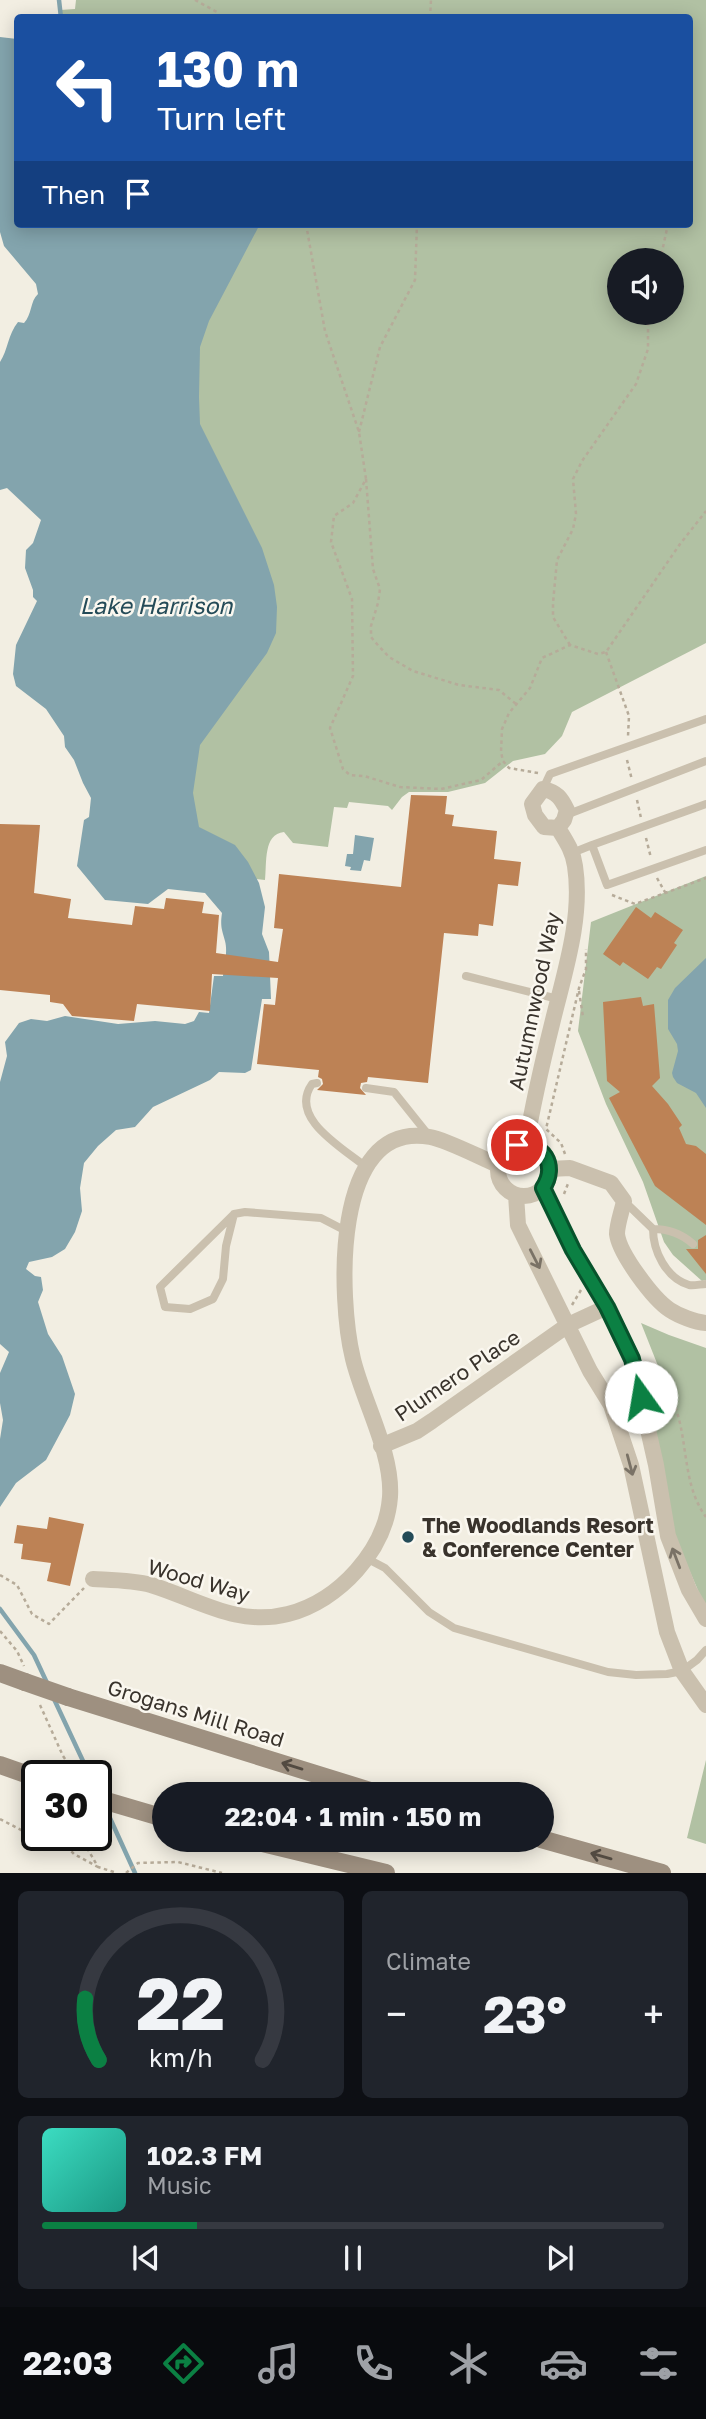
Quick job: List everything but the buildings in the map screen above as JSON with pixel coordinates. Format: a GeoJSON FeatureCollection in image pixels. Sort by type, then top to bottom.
{"type":"FeatureCollection","features":[{"type":"Feature","properties":{"kind":"main road","name":"Grogans Mill Road"},"geometry":{"type":"LineString","coordinates":[[0,1673],[68,1697],[341,1782]]}},
{"type":"Feature","properties":{"kind":"main road"},"geometry":{"type":"LineString","coordinates":[[0,1765],[21,1772]]}},
{"type":"Feature","properties":{"kind":"main road"},"geometry":{"type":"LineString","coordinates":[[112,1803],[152,1815]]}},
{"type":"Feature","properties":{"kind":"main road"},"geometry":{"type":"LineString","coordinates":[[554,1843],[662,1873]]}},
{"type":"Feature","properties":{"kind":"main road"},"geometry":{"type":"LineString","coordinates":[[297,1852],[375,1872]]}},
{"type":"Feature","properties":{"kind":"street","name":"Autumnwood Way"},"geometry":{"type":"LineString","coordinates":[[526,1144],[536,1088],[574,927],[577,894],[572,853],[562,822],[567,810],[554,791],[543,789],[532,804],[535,815],[544,827],[562,822]]}},
{"type":"Feature","properties":{"kind":"street","name":"Plumero Place"},"geometry":{"type":"LineString","coordinates":[[498,1166],[430,1137],[412,1137],[394,1141],[379,1152],[366,1167],[354,1196],[346,1231],[344,1288],[353,1357],[381,1446],[417,1431],[568,1325],[607,1307]]}},
{"type":"Feature","properties":{"kind":"street"},"geometry":{"type":"LineString","coordinates":[[526,1144],[543,1152],[550,1169],[548,1180],[543,1188],[531,1195],[516,1195],[503,1186],[498,1175],[498,1166],[509,1149],[526,1144]]}},
{"type":"Feature","properties":{"kind":"street"},"geometry":{"type":"LineString","coordinates":[[550,1169],[570,1168],[611,1183],[624,1201],[617,1234],[629,1262],[646,1286],[670,1310],[706,1323]]}},
{"type":"Feature","properties":{"kind":"street"},"geometry":{"type":"LineString","coordinates":[[543,1188],[632,1359],[656,1465],[668,1535],[689,1590],[706,1619]]}},
{"type":"Feature","properties":{"kind":"street"},"geometry":{"type":"LineString","coordinates":[[516,1195],[518,1225],[590,1371],[611,1405],[631,1465],[667,1632],[682,1671],[706,1705]]}},
{"type":"Feature","properties":{"kind":"street","name":"Wood Way"},"geometry":{"type":"LineString","coordinates":[[93,1578],[149,1584],[224,1613],[248,1617],[290,1614],[314,1603],[337,1588],[366,1559],[384,1525],[390,1496],[381,1446]]}},
{"type":"Feature","properties":{"kind":"lane"},"geometry":{"type":"LineString","coordinates":[[543,789],[550,774],[706,719]]}},
{"type":"Feature","properties":{"kind":"lane"},"geometry":{"type":"LineString","coordinates":[[562,822],[706,761]]}},
{"type":"Feature","properties":{"kind":"lane"},"geometry":{"type":"LineString","coordinates":[[572,853],[706,804]]}},
{"type":"Feature","properties":{"kind":"lane"},"geometry":{"type":"LineString","coordinates":[[592,845],[607,885],[706,850]]}},
{"type":"Feature","properties":{"kind":"lane"},"geometry":{"type":"LineString","coordinates":[[466,975],[558,999]]}},
{"type":"Feature","properties":{"kind":"lane"},"geometry":{"type":"LineString","coordinates":[[317,1083],[312,1084],[307,1091],[304,1108],[314,1125],[366,1167]]}},
{"type":"Feature","properties":{"kind":"lane"},"geometry":{"type":"LineString","coordinates":[[366,1088],[394,1093],[430,1137]]}},
{"type":"Feature","properties":{"kind":"lane"},"geometry":{"type":"LineString","coordinates":[[624,1201],[653,1229],[663,1229],[684,1236],[693,1244]]}},
{"type":"Feature","properties":{"kind":"lane"},"geometry":{"type":"LineString","coordinates":[[234,1214],[226,1246],[223,1279],[213,1299],[190,1309],[165,1307],[160,1287],[234,1214],[245,1212],[320,1218],[346,1231]]}},
{"type":"Feature","properties":{"kind":"lane"},"geometry":{"type":"LineString","coordinates":[[653,1229],[653,1242],[661,1261],[674,1276],[691,1286],[706,1283]]}},
{"type":"Feature","properties":{"kind":"lane"},"geometry":{"type":"LineString","coordinates":[[366,1559],[385,1568],[429,1612],[454,1628],[608,1672],[636,1675],[682,1671],[706,1650]]}},
{"type":"Feature","properties":{"kind":"path"},"geometry":{"type":"LineString","coordinates":[[195,0],[219,14]]}},
{"type":"Feature","properties":{"kind":"path"},"geometry":{"type":"LineString","coordinates":[[307,228],[325,331],[359,432],[366,479],[373,569],[380,589],[371,637],[389,657],[414,671],[452,683],[499,690],[516,705]]}},
{"type":"Feature","properties":{"kind":"path"},"geometry":{"type":"LineString","coordinates":[[359,432],[380,347],[415,279],[416,228]]}},
{"type":"Feature","properties":{"kind":"path"},"geometry":{"type":"LineString","coordinates":[[663,248],[667,228]]}},
{"type":"Feature","properties":{"kind":"path"},"geometry":{"type":"LineString","coordinates":[[648,325],[648,349],[636,384],[582,461],[573,479],[576,514],[573,529],[557,560],[553,603],[553,617],[570,645],[598,654],[606,653],[680,544],[706,511]]}},
{"type":"Feature","properties":{"kind":"path"},"geometry":{"type":"LineString","coordinates":[[366,479],[353,503],[334,516],[331,542],[352,599],[353,676],[330,728],[343,769],[350,775],[364,776],[400,787],[441,789],[481,780],[503,761]]}},
{"type":"Feature","properties":{"kind":"path"},"geometry":{"type":"LineString","coordinates":[[550,774],[514,770],[503,761],[502,729],[509,713],[530,688],[542,658],[570,645]]}},
{"type":"Feature","properties":{"kind":"path"},"geometry":{"type":"LineString","coordinates":[[606,653],[629,716],[626,757],[654,869],[666,894]]}},
{"type":"Feature","properties":{"kind":"path"},"geometry":{"type":"LineString","coordinates":[[610,894],[635,904],[706,878]]}},
{"type":"Feature","properties":{"kind":"path"},"geometry":{"type":"LineString","coordinates":[[563,1195],[570,1168],[561,1143],[546,1129],[579,988],[586,969],[586,949]]}},
{"type":"Feature","properties":{"kind":"path"},"geometry":{"type":"LineString","coordinates":[[579,988],[583,1017]]}},
{"type":"Feature","properties":{"kind":"path"},"geometry":{"type":"LineString","coordinates":[[646,1364],[677,1409],[692,1487],[706,1517]]}},
{"type":"Feature","properties":{"kind":"path"},"geometry":{"type":"LineString","coordinates":[[0,1575],[17,1585],[32,1614],[49,1624],[93,1578]]}},
{"type":"Feature","properties":{"kind":"path"},"geometry":{"type":"LineString","coordinates":[[0,1819],[21,1830]]}},
{"type":"Feature","properties":{"kind":"path"},"geometry":{"type":"LineString","coordinates":[[71,1851],[98,1867],[117,1873]]}},
{"type":"Feature","properties":{"kind":"path"},"geometry":{"type":"LineString","coordinates":[[89,1851],[98,1867]]}},
{"type":"Feature","properties":{"kind":"path"},"geometry":{"type":"LineString","coordinates":[[126,1873],[138,1863],[178,1861],[222,1873]]}},
{"type":"Feature","properties":{"kind":"green space"},"geometry":{"type":"Polygon","coordinates":[[[76,0],[706,0],[706,643],[572,712],[562,736],[545,754],[513,761],[485,783],[448,792],[409,792],[392,810],[388,806],[349,802],[347,808],[334,807],[328,847],[293,843],[284,832],[277,834],[272,838],[267,850],[265,880],[214,874],[195,864],[84,228],[693,228],[693,14],[60,14],[60,10],[75,9],[76,0]]]}},
{"type":"Feature","properties":{"kind":"green space"},"geometry":{"type":"Polygon","coordinates":[[[706,876],[706,1280],[702,1281],[673,1255],[664,1242],[643,1182],[606,1104],[578,1031],[591,922],[706,876]]]}},
{"type":"Feature","properties":{"kind":"green space"},"geometry":{"type":"Polygon","coordinates":[[[641,1323],[706,1348],[706,1609],[675,1537],[643,1395],[664,1381],[641,1323]]]}},
{"type":"Feature","properties":{"kind":"green space"},"geometry":{"type":"Polygon","coordinates":[[[706,1760],[706,1844],[687,1838],[706,1760]]]}},
{"type":"Feature","properties":{"kind":"water","name":"Lake Harrison"},"geometry":{"type":"Polygon","coordinates":[[[0,37],[14,39],[14,228],[258,228],[209,321],[200,347],[200,424],[262,548],[274,585],[277,607],[276,633],[267,653],[200,745],[193,793],[199,827],[235,845],[259,883],[265,907],[262,934],[269,952],[271,999],[262,999],[251,1070],[245,1073],[219,1072],[210,1080],[153,1107],[135,1127],[116,1130],[84,1163],[80,1188],[82,1211],[75,1232],[65,1249],[52,1257],[29,1262],[26,1269],[41,1277],[43,1290],[38,1302],[48,1334],[62,1356],[75,1394],[70,1415],[46,1460],[16,1483],[0,1507],[0,1439],[3,1420],[0,1373],[9,1352],[0,1344],[0,1082],[7,1056],[5,1042],[19,1023],[31,1019],[47,1021],[65,1016],[118,1024],[155,1021],[185,1024],[194,1021],[199,1012],[209,1013],[214,976],[223,976],[226,950],[221,925],[222,913],[205,893],[168,889],[148,904],[105,900],[77,866],[84,820],[89,817],[91,798],[74,760],[65,747],[64,736],[46,709],[16,686],[13,674],[16,645],[37,601],[33,597],[25,568],[26,550],[33,543],[41,520],[7,488],[0,490],[0,362],[15,327],[18,322],[24,323],[27,320],[38,294],[36,284],[4,246],[0,232],[0,37]]]}},
{"type":"Feature","properties":{"kind":"water"},"geometry":{"type":"Polygon","coordinates":[[[355,835],[374,838],[370,861],[364,860],[361,871],[350,870],[351,867],[345,866],[347,854],[353,854],[355,835]]]}},
{"type":"Feature","properties":{"kind":"water"},"geometry":{"type":"Polygon","coordinates":[[[706,958],[706,1108],[696,1093],[677,1083],[673,1077],[678,1051],[668,1029],[668,1000],[675,988],[706,958]]]}},
{"type":"Feature","properties":{"kind":"waterway"},"geometry":{"type":"LineString","coordinates":[[59,0],[61,14]]}},
{"type":"Feature","properties":{"kind":"waterway"},"geometry":{"type":"LineString","coordinates":[[0,1609],[34,1655],[48,1685]]}},
{"type":"Feature","properties":{"kind":"waterway"},"geometry":{"type":"LineString","coordinates":[[54,1699],[83,1760]]}},
{"type":"Feature","properties":{"kind":"waterway"},"geometry":{"type":"LineString","coordinates":[[112,1823],[135,1873]]}},
{"type":"Feature","properties":{"kind":"place","name":"The Woodlands Resort & Conference Center"},"geometry":{"type":"Point","coordinates":[408,1537]}},
{"type":"Feature","properties":{"kind":"route"},"geometry":{"type":"LineString","coordinates":[[517,1145],[536,1147],[548,1160],[550,1169],[543,1188],[632,1359],[641,1397]]}}]}
